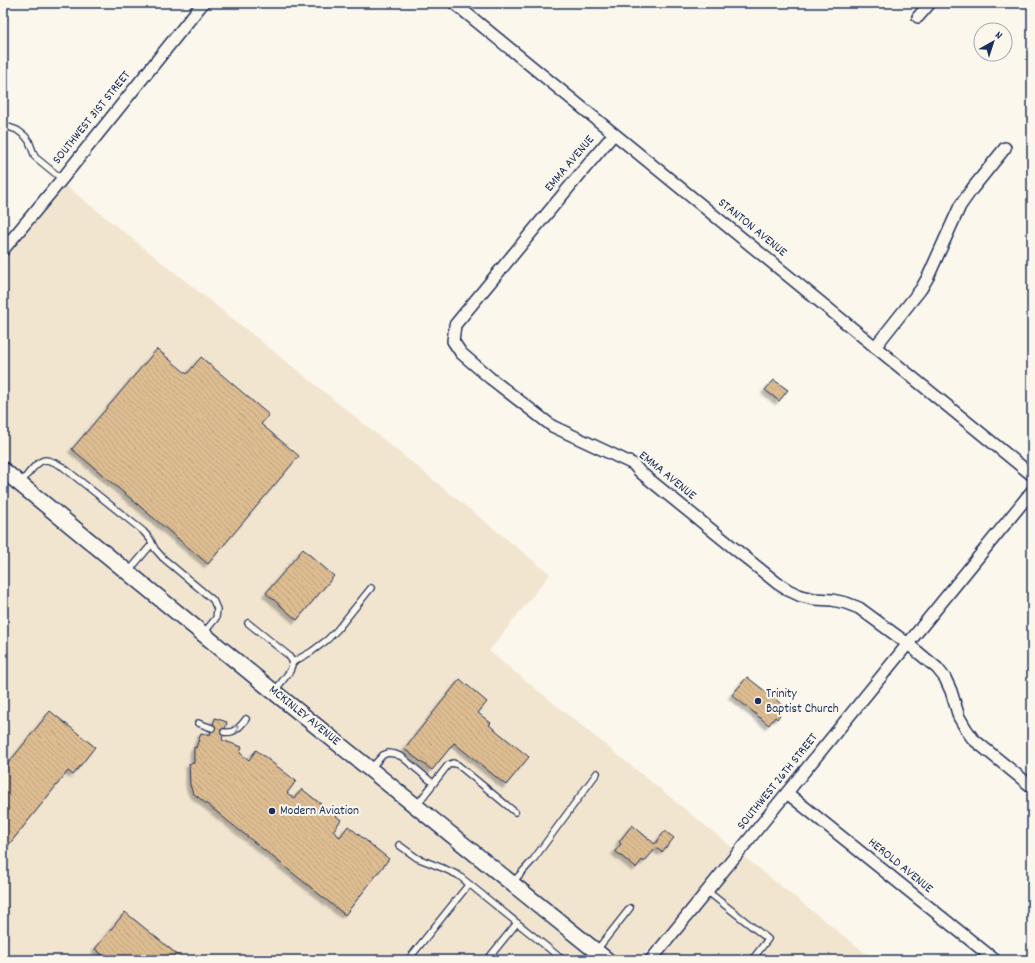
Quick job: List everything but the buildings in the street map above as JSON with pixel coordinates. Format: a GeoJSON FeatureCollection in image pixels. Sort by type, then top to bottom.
{"type":"FeatureCollection","features":[{"type":"Feature","properties":{"kind":"main road","name":"MCKINLEY AVENUE"},"geometry":{"type":"LineString","coordinates":[[3,470],[274,692],[601,956]]}},
{"type":"Feature","properties":{"kind":"street","name":"SOUTHWEST 31ST STREET"},"geometry":{"type":"LineString","coordinates":[[3,250],[203,3]]}},
{"type":"Feature","properties":{"kind":"street","name":"STANTON AVENUE"},"geometry":{"type":"LineString","coordinates":[[454,3],[1032,475]]}},
{"type":"Feature","properties":{"kind":"street"},"geometry":{"type":"LineString","coordinates":[[918,17],[930,3]]}},
{"type":"Feature","properties":{"kind":"street","name":"EMMA AVENUE"},"geometry":{"type":"LineString","coordinates":[[614,134],[560,196],[535,229],[455,325],[453,341],[461,353],[478,368],[552,426],[633,464],[640,472],[782,587],[801,596],[814,599],[832,600],[846,603],[858,608],[908,644],[937,668],[945,678],[951,691],[959,717],[973,739],[1032,787]]}},
{"type":"Feature","properties":{"kind":"street"},"geometry":{"type":"LineString","coordinates":[[875,347],[921,288],[928,277],[960,206],[1005,148]]}},
{"type":"Feature","properties":{"kind":"street","name":"SOUTHWEST 26TH STREET"},"geometry":{"type":"LineString","coordinates":[[651,960],[1032,491]]}},
{"type":"Feature","properties":{"kind":"street","name":"HEROLD AVENUE"},"geometry":{"type":"LineString","coordinates":[[787,793],[995,960]]}},
{"type":"Feature","properties":{"kind":"lane"},"geometry":{"type":"LineString","coordinates":[[3,125],[17,130],[25,136],[29,141],[35,157],[62,179]]}},
{"type":"Feature","properties":{"kind":"lane"},"geometry":{"type":"LineString","coordinates":[[20,484],[38,463],[45,460],[54,462],[63,467],[143,531],[163,558],[213,600],[217,609],[216,618],[203,634]]}},
{"type":"Feature","properties":{"kind":"lane"},"geometry":{"type":"LineString","coordinates":[[128,572],[152,544]]}},
{"type":"Feature","properties":{"kind":"lane"},"geometry":{"type":"LineString","coordinates":[[274,692],[290,671],[293,662],[312,652],[327,640],[371,588]]}},
{"type":"Feature","properties":{"kind":"lane"},"geometry":{"type":"LineString","coordinates":[[248,623],[288,655],[293,662]]}},
{"type":"Feature","properties":{"kind":"lane"},"geometry":{"type":"LineString","coordinates":[[224,732],[232,732],[238,729],[246,719]]}},
{"type":"Feature","properties":{"kind":"lane"},"geometry":{"type":"LineString","coordinates":[[198,722],[212,728]]}},
{"type":"Feature","properties":{"kind":"lane"},"geometry":{"type":"LineString","coordinates":[[370,770],[383,755],[388,753],[395,754],[402,757],[433,783]]}},
{"type":"Feature","properties":{"kind":"lane"},"geometry":{"type":"LineString","coordinates":[[415,806],[448,765],[453,763],[458,765],[515,812]]}},
{"type":"Feature","properties":{"kind":"lane"},"geometry":{"type":"LineString","coordinates":[[511,883],[533,860],[597,773]]}},
{"type":"Feature","properties":{"kind":"lane"},"geometry":{"type":"LineString","coordinates":[[399,844],[417,858],[445,868],[458,875],[563,960]]}},
{"type":"Feature","properties":{"kind":"lane"},"geometry":{"type":"LineString","coordinates":[[408,960],[469,884]]}},
{"type":"Feature","properties":{"kind":"lane"},"geometry":{"type":"LineString","coordinates":[[707,891],[768,939],[752,960]]}},
{"type":"Feature","properties":{"kind":"lane"},"geometry":{"type":"LineString","coordinates":[[601,956],[630,908]]}},
{"type":"Feature","properties":{"kind":"lane"},"geometry":{"type":"LineString","coordinates":[[487,960],[517,923]]}},
{"type":"Feature","properties":{"kind":"shaded area"},"geometry":{"type":"Polygon","coordinates":[[[60,181],[550,574],[489,651],[874,960],[659,960],[705,893],[638,960],[618,960],[597,951],[603,960],[3,960],[3,250],[60,181]]]}},
{"type":"Feature","properties":{"kind":"place","name":"Trinity Baptist Church"},"geometry":{"type":"Point","coordinates":[758,701]}},
{"type":"Feature","properties":{"kind":"place","name":"Modern Aviation"},"geometry":{"type":"Point","coordinates":[272,811]}}]}
